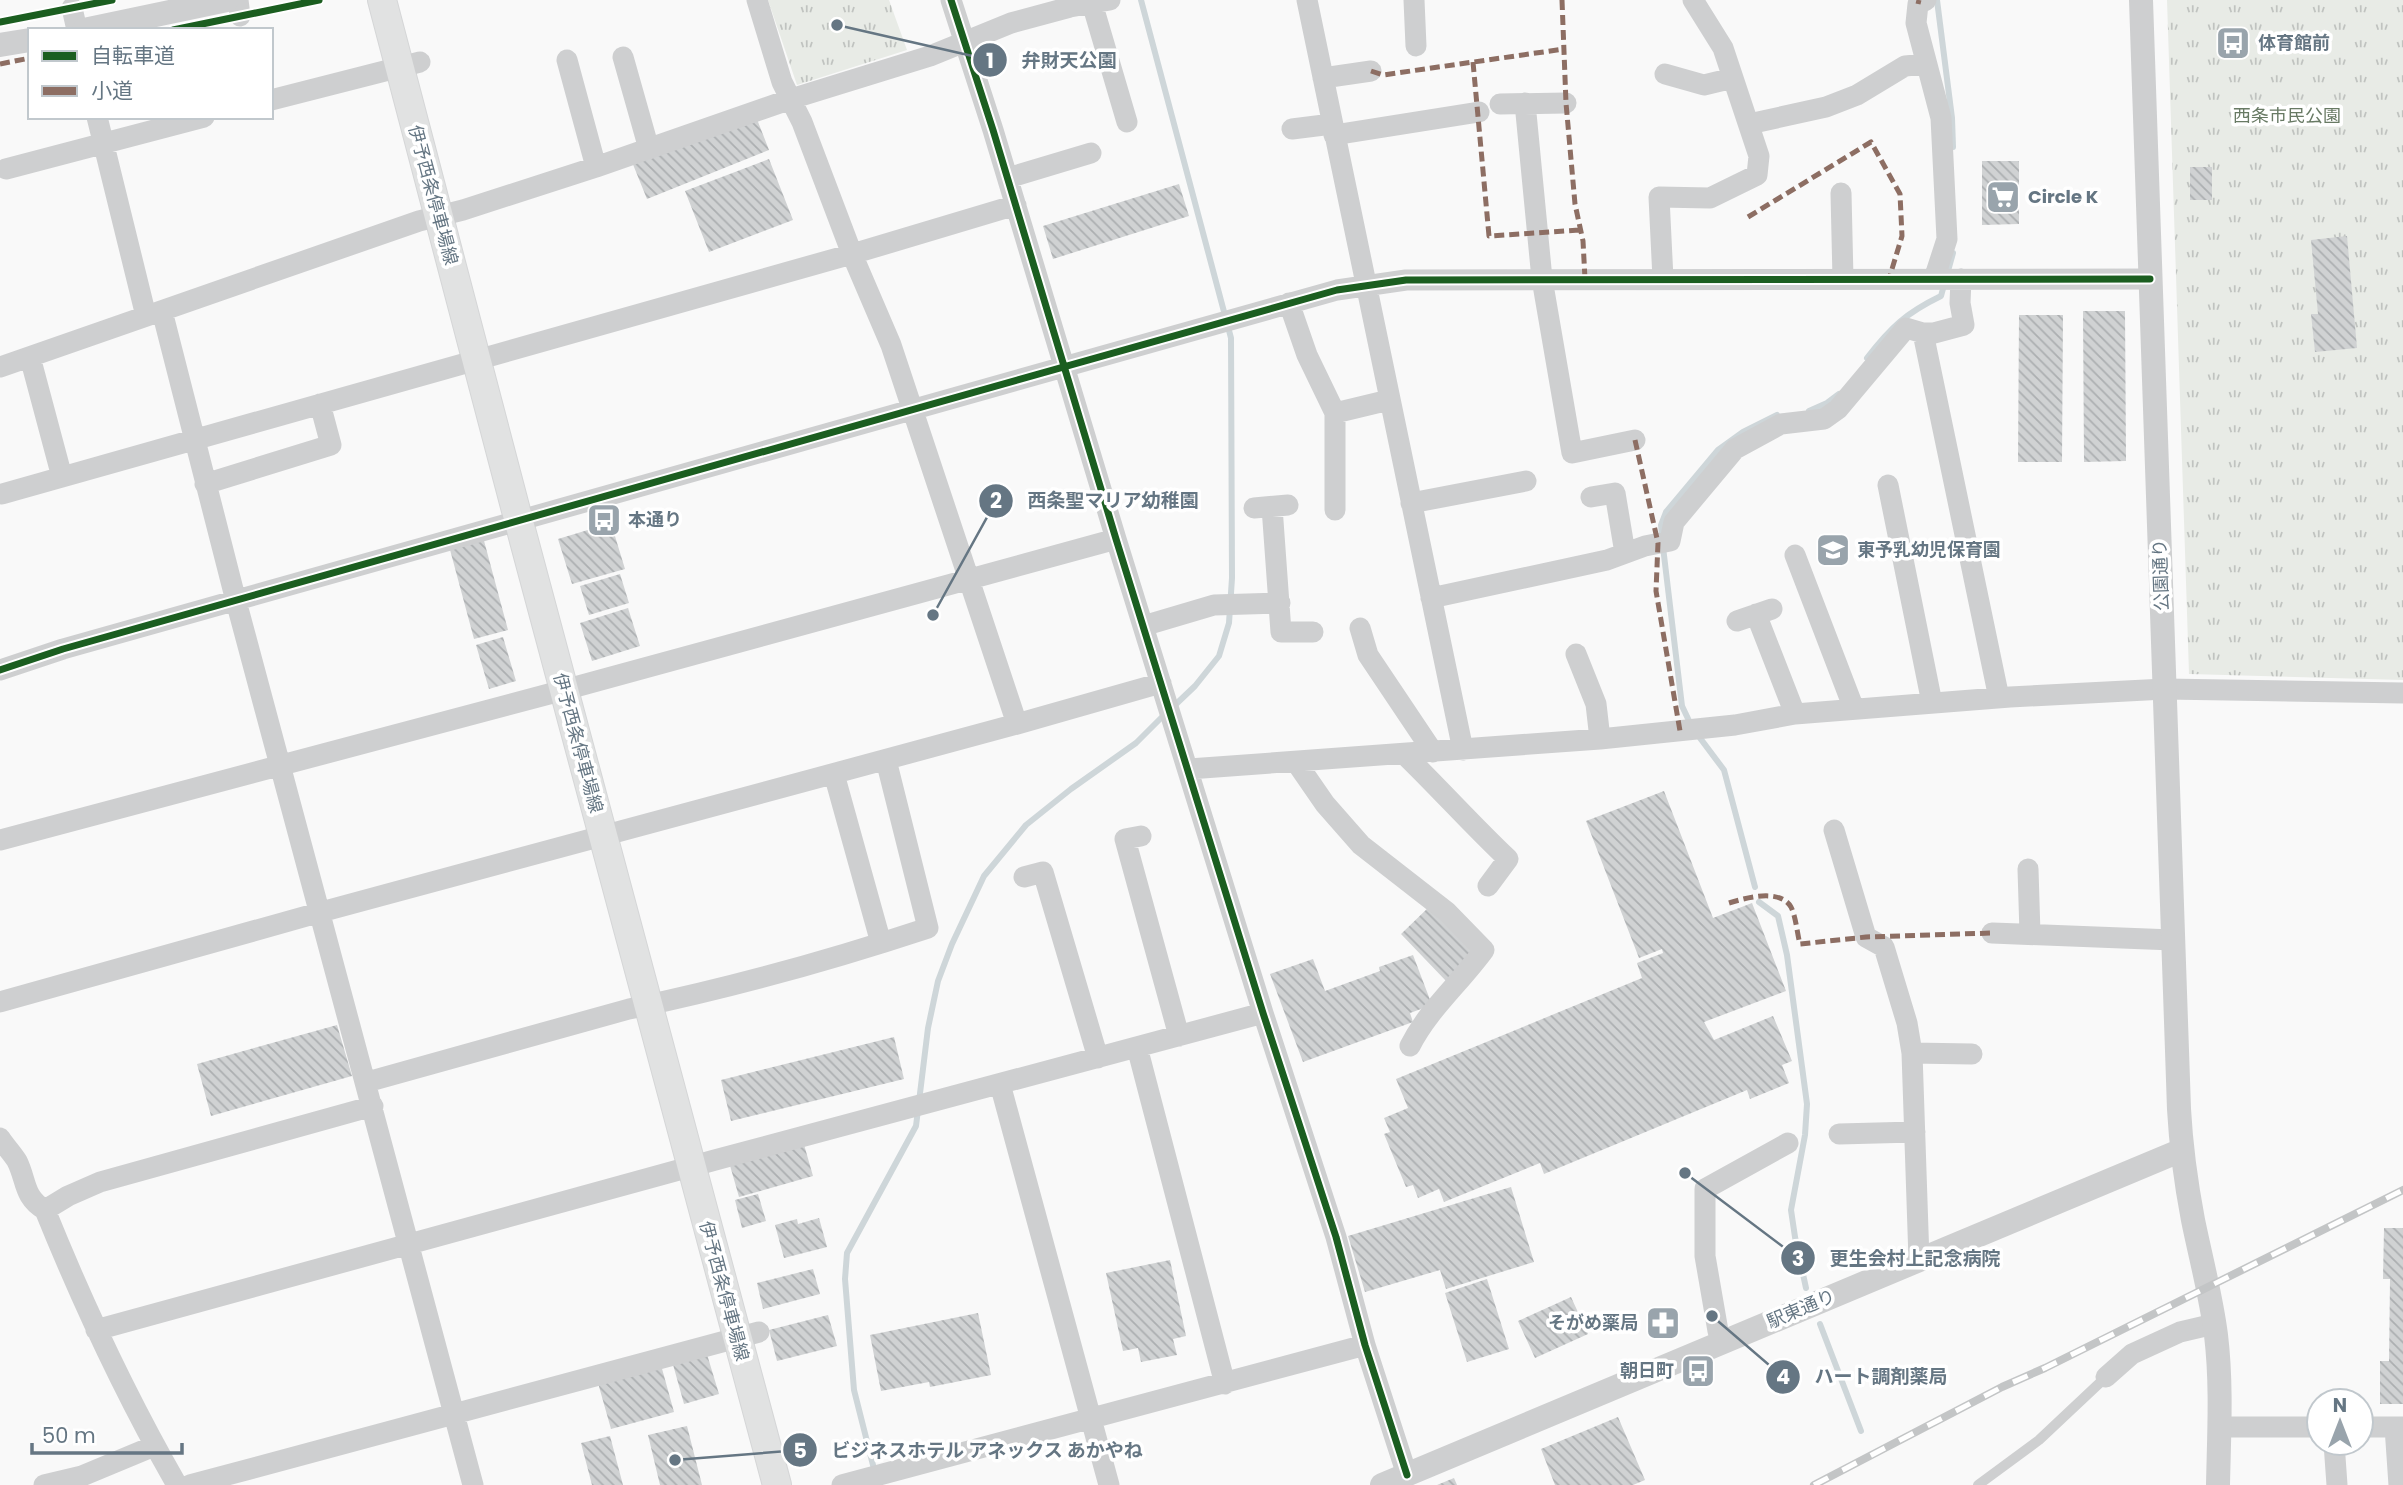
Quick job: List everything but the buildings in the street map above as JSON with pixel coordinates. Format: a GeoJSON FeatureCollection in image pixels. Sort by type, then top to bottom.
{"type":"FeatureCollection","features":[{"type":"Feature","properties":{"kind":"main road","name":"伊予西条停車場線"},"geometry":{"type":"LineString","coordinates":[[382,0],[409,65],[440,216],[476,360],[691,1167],[748,1335],[777,1485]]}},
{"type":"Feature","properties":{"kind":"street"},"geometry":{"type":"LineString","coordinates":[[757,0],[782,82],[802,122],[852,254],[891,345],[1017,724]]}},
{"type":"Feature","properties":{"kind":"street"},"geometry":{"type":"LineString","coordinates":[[951,0],[1263,1013],[1336,1237],[1365,1345],[1407,1475]]}},
{"type":"Feature","properties":{"kind":"street"},"geometry":{"type":"LineString","coordinates":[[1307,0],[1463,750]]}},
{"type":"Feature","properties":{"kind":"street"},"geometry":{"type":"LineString","coordinates":[[1415,0],[1416,46]]}},
{"type":"Feature","properties":{"kind":"street"},"geometry":{"type":"LineString","coordinates":[[1663,279],[1659,197],[1710,198],[1757,175],[1759,156],[1723,48],[1693,0]]}},
{"type":"Feature","properties":{"kind":"street","name":"公園通り"},"geometry":{"type":"LineString","coordinates":[[2141,0],[2182,1150],[2214,1324],[2220,1381],[2218,1485]]}},
{"type":"Feature","properties":{"kind":"street"},"geometry":{"type":"LineString","coordinates":[[1919,1],[1916,23],[1941,118],[1947,239],[1934,279]]}},
{"type":"Feature","properties":{"kind":"street"},"geometry":{"type":"LineString","coordinates":[[0,367],[419,221],[596,167],[791,99],[930,56],[1011,23],[1101,2],[1127,122]]}},
{"type":"Feature","properties":{"kind":"street"},"geometry":{"type":"LineString","coordinates":[[96,28],[235,5]]}},
{"type":"Feature","properties":{"kind":"street"},"geometry":{"type":"LineString","coordinates":[[72,8],[77,28]]}},
{"type":"Feature","properties":{"kind":"street"},"geometry":{"type":"LineString","coordinates":[[0,45],[28,40]]}},
{"type":"Feature","properties":{"kind":"street"},"geometry":{"type":"LineString","coordinates":[[623,57],[649,149]]}},
{"type":"Feature","properties":{"kind":"street"},"geometry":{"type":"LineString","coordinates":[[567,60],[596,167]]}},
{"type":"Feature","properties":{"kind":"street"},"geometry":{"type":"LineString","coordinates":[[1749,124],[1826,107],[1857,95],[1905,66],[1926,64]]}},
{"type":"Feature","properties":{"kind":"street"},"geometry":{"type":"LineString","coordinates":[[273,99],[409,65]]}},
{"type":"Feature","properties":{"kind":"street"},"geometry":{"type":"LineString","coordinates":[[1323,78],[1371,71]]}},
{"type":"Feature","properties":{"kind":"street"},"geometry":{"type":"LineString","coordinates":[[1665,74],[1704,85],[1733,78]]}},
{"type":"Feature","properties":{"kind":"street"},"geometry":{"type":"LineString","coordinates":[[1525,103],[1542,279],[1572,453],[1635,440]]}},
{"type":"Feature","properties":{"kind":"street"},"geometry":{"type":"LineString","coordinates":[[1500,104],[1566,103]]}},
{"type":"Feature","properties":{"kind":"street"},"geometry":{"type":"LineString","coordinates":[[1292,129],[1333,130],[1479,112]]}},
{"type":"Feature","properties":{"kind":"street"},"geometry":{"type":"LineString","coordinates":[[97,119],[194,440],[473,1485]]}},
{"type":"Feature","properties":{"kind":"street"},"geometry":{"type":"LineString","coordinates":[[6,169],[197,119]]}},
{"type":"Feature","properties":{"kind":"street"},"geometry":{"type":"LineString","coordinates":[[1008,178],[1091,153]]}},
{"type":"Feature","properties":{"kind":"street"},"geometry":{"type":"LineString","coordinates":[[1841,192],[1843,279]]}},
{"type":"Feature","properties":{"kind":"street"},"geometry":{"type":"LineString","coordinates":[[2,494],[852,254],[1016,205]]}},
{"type":"Feature","properties":{"kind":"street"},"geometry":{"type":"LineString","coordinates":[[1431,598],[1607,560],[1665,542],[1674,523],[1735,449],[1781,424],[1824,419],[1838,409],[1906,328],[1934,333],[1964,325],[1960,303],[1961,279]]}},
{"type":"Feature","properties":{"kind":"street"},"geometry":{"type":"LineString","coordinates":[[0,670],[63,649],[1337,290],[1406,280],[2150,279]]}},
{"type":"Feature","properties":{"kind":"street"},"geometry":{"type":"LineString","coordinates":[[1289,303],[1307,355],[1335,413],[1335,510]]}},
{"type":"Feature","properties":{"kind":"street"},"geometry":{"type":"LineString","coordinates":[[1923,333],[1999,698]]}},
{"type":"Feature","properties":{"kind":"street"},"geometry":{"type":"LineString","coordinates":[[30,357],[62,477]]}},
{"type":"Feature","properties":{"kind":"street"},"geometry":{"type":"LineString","coordinates":[[1335,413],[1390,400]]}},
{"type":"Feature","properties":{"kind":"street"},"geometry":{"type":"LineString","coordinates":[[205,484],[331,445],[320,404]]}},
{"type":"Feature","properties":{"kind":"street"},"geometry":{"type":"LineString","coordinates":[[1411,503],[1526,481]]}},
{"type":"Feature","properties":{"kind":"street"},"geometry":{"type":"LineString","coordinates":[[1888,485],[1932,703]]}},
{"type":"Feature","properties":{"kind":"street"},"geometry":{"type":"LineString","coordinates":[[1591,497],[1615,493],[1625,553]]}},
{"type":"Feature","properties":{"kind":"street"},"geometry":{"type":"LineString","coordinates":[[1271,507],[1281,632],[1313,632]]}},
{"type":"Feature","properties":{"kind":"street"},"geometry":{"type":"LineString","coordinates":[[0,840],[1116,539]]}},
{"type":"Feature","properties":{"kind":"street"},"geometry":{"type":"LineString","coordinates":[[1796,555],[1854,709]]}},
{"type":"Feature","properties":{"kind":"street"},"geometry":{"type":"LineString","coordinates":[[1143,626],[1213,605],[1280,603]]}},
{"type":"Feature","properties":{"kind":"street"},"geometry":{"type":"LineString","coordinates":[[1755,615],[1795,714]]}},
{"type":"Feature","properties":{"kind":"street"},"geometry":{"type":"LineString","coordinates":[[1360,628],[1368,655],[1433,752]]}},
{"type":"Feature","properties":{"kind":"street"},"geometry":{"type":"LineString","coordinates":[[1576,654],[1596,704],[1600,738]]}},
{"type":"Feature","properties":{"kind":"street"},"geometry":{"type":"LineString","coordinates":[[0,1002],[1161,683]]}},
{"type":"Feature","properties":{"kind":"street"},"geometry":{"type":"LineString","coordinates":[[1189,769],[1463,750],[1693,730],[1795,714],[1999,698],[2165,689],[2403,693]]}},
{"type":"Feature","properties":{"kind":"street"},"geometry":{"type":"LineString","coordinates":[[1404,754],[1508,859],[1488,886]]}},
{"type":"Feature","properties":{"kind":"street"},"geometry":{"type":"LineString","coordinates":[[367,1082],[928,928],[886,760]]}},
{"type":"Feature","properties":{"kind":"street"},"geometry":{"type":"LineString","coordinates":[[1296,762],[1325,804],[1361,845],[1447,912],[1483,950],[1463,979],[1419,1029],[1410,1046]]}},
{"type":"Feature","properties":{"kind":"street"},"geometry":{"type":"LineString","coordinates":[[834,774],[881,943]]}},
{"type":"Feature","properties":{"kind":"street"},"geometry":{"type":"LineString","coordinates":[[1834,830],[1866,937],[1884,947],[1907,1023],[1912,1053],[1919,1260]]}},
{"type":"Feature","properties":{"kind":"street"},"geometry":{"type":"LineString","coordinates":[[1141,836],[1125,839],[1179,1036]]}},
{"type":"Feature","properties":{"kind":"street"},"geometry":{"type":"LineString","coordinates":[[2028,869],[2030,934]]}},
{"type":"Feature","properties":{"kind":"street"},"geometry":{"type":"LineString","coordinates":[[1024,877],[1044,873],[1098,1058]]}},
{"type":"Feature","properties":{"kind":"street"},"geometry":{"type":"LineString","coordinates":[[1992,933],[2173,940]]}},
{"type":"Feature","properties":{"kind":"street"},"geometry":{"type":"LineString","coordinates":[[96,1330],[1263,1013]]}},
{"type":"Feature","properties":{"kind":"street"},"geometry":{"type":"LineString","coordinates":[[1137,1047],[1225,1384]]}},
{"type":"Feature","properties":{"kind":"street"},"geometry":{"type":"LineString","coordinates":[[1912,1053],[1972,1054]]}},
{"type":"Feature","properties":{"kind":"street"},"geometry":{"type":"LineString","coordinates":[[1000,1084],[1109,1485]]}},
{"type":"Feature","properties":{"kind":"street"},"geometry":{"type":"LineString","coordinates":[[45,1210],[100,1182],[373,1106]]}},
{"type":"Feature","properties":{"kind":"street"},"geometry":{"type":"LineString","coordinates":[[1839,1134],[1915,1132]]}},
{"type":"Feature","properties":{"kind":"street"},"geometry":{"type":"LineString","coordinates":[[0,1138],[17,1162],[29,1196],[34,1204],[45,1210],[96,1330],[154,1446],[177,1485]]}},
{"type":"Feature","properties":{"kind":"street"},"geometry":{"type":"LineString","coordinates":[[1724,1342],[1718,1331],[1705,1256],[1705,1189],[1788,1143]]}},
{"type":"Feature","properties":{"kind":"street","name":"駅東通り"},"geometry":{"type":"LineString","coordinates":[[1382,1485],[2182,1150]]}},
{"type":"Feature","properties":{"kind":"street"},"geometry":{"type":"LineString","coordinates":[[2106,1377],[2132,1354],[2180,1332],[2214,1324]]}},
{"type":"Feature","properties":{"kind":"street"},"geometry":{"type":"LineString","coordinates":[[190,1485],[748,1335]]}},
{"type":"Feature","properties":{"kind":"street"},"geometry":{"type":"LineString","coordinates":[[842,1485],[1365,1345]]}},
{"type":"Feature","properties":{"kind":"street"},"geometry":{"type":"LineString","coordinates":[[2219,1427],[2305,1427]]}},
{"type":"Feature","properties":{"kind":"street"},"geometry":{"type":"LineString","coordinates":[[2375,1427],[2399,1427],[2399,1485]]}},
{"type":"Feature","properties":{"kind":"street"},"geometry":{"type":"LineString","coordinates":[[44,1485],[82,1476],[154,1446]]}},
{"type":"Feature","properties":{"kind":"street"},"geometry":{"type":"LineString","coordinates":[[2335,1457],[2337,1485]]}},
{"type":"Feature","properties":{"kind":"lane"},"geometry":{"type":"LineString","coordinates":[[1978,1485],[2039,1440],[2106,1377]]}},
{"type":"Feature","properties":{"kind":"green space"},"geometry":{"type":"Polygon","coordinates":[[[768,0],[889,0],[907,50],[797,85],[768,0]]]}},
{"type":"Feature","properties":{"kind":"green space","name":"西条市民公園"},"geometry":{"type":"Polygon","coordinates":[[[2167,0],[2403,0],[2403,680],[2189,674],[2167,0]]]}},
{"type":"Feature","properties":{"kind":"waterway"},"geometry":{"type":"LineString","coordinates":[[1141,0],[1231,338],[1232,578],[1229,623],[1219,656],[1195,686],[1174,706]]}},
{"type":"Feature","properties":{"kind":"waterway"},"geometry":{"type":"LineString","coordinates":[[1937,0],[1952,118],[1953,147]]}},
{"type":"Feature","properties":{"kind":"waterway"},"geometry":{"type":"LineString","coordinates":[[1867,358],[1900,322],[1918,308],[1941,296],[1953,253]]}},
{"type":"Feature","properties":{"kind":"waterway"},"geometry":{"type":"LineString","coordinates":[[1809,411],[1839,394]]}},
{"type":"Feature","properties":{"kind":"waterway"},"geometry":{"type":"LineString","coordinates":[[1662,536],[1661,525],[1666,512],[1718,450],[1743,432],[1777,415]]}},
{"type":"Feature","properties":{"kind":"waterway"},"geometry":{"type":"LineString","coordinates":[[1663,547],[1682,706],[1691,725]]}},
{"type":"Feature","properties":{"kind":"waterway"},"geometry":{"type":"LineString","coordinates":[[875,1473],[854,1390],[845,1279],[847,1253],[916,1126],[928,1028],[938,981],[952,944],[984,876],[1026,825],[1136,743],[1166,713]]}},
{"type":"Feature","properties":{"kind":"waterway"},"geometry":{"type":"LineString","coordinates":[[1697,734],[1724,770],[1755,887]]}},
{"type":"Feature","properties":{"kind":"waterway"},"geometry":{"type":"LineString","coordinates":[[1759,902],[1778,916],[1787,955],[1807,1104],[1805,1135],[1791,1210],[1806,1288]]}},
{"type":"Feature","properties":{"kind":"waterway"},"geometry":{"type":"LineString","coordinates":[[1820,1324],[1861,1431]]}},
{"type":"Feature","properties":{"kind":"railway"},"geometry":{"type":"LineString","coordinates":[[1814,1485],[2002,1387],[2403,1190]]}},
{"type":"Feature","properties":{"kind":"marked path"},"geometry":{"type":"LineString","coordinates":[[1562,0],[1566,103],[1585,279]]}},
{"type":"Feature","properties":{"kind":"marked path"},"geometry":{"type":"LineString","coordinates":[[1918,4],[1919,0]]}},
{"type":"Feature","properties":{"kind":"marked path"},"geometry":{"type":"LineString","coordinates":[[1371,71],[1383,75],[1564,49]]}},
{"type":"Feature","properties":{"kind":"marked path"},"geometry":{"type":"LineString","coordinates":[[0,64],[28,58]]}},
{"type":"Feature","properties":{"kind":"marked path"},"geometry":{"type":"LineString","coordinates":[[1473,62],[1489,236],[1580,230]]}},
{"type":"Feature","properties":{"kind":"marked path"},"geometry":{"type":"LineString","coordinates":[[1748,217],[1871,142],[1900,194],[1902,236],[1889,279]]}},
{"type":"Feature","properties":{"kind":"marked path"},"geometry":{"type":"LineString","coordinates":[[1635,440],[1658,543],[1656,591],[1680,731]]}},
{"type":"Feature","properties":{"kind":"marked path"},"geometry":{"type":"LineString","coordinates":[[1729,903],[1762,896],[1786,901],[1793,911],[1800,944],[1866,937],[1992,933]]}},
{"type":"Feature","properties":{"kind":"cycle path"},"geometry":{"type":"LineString","coordinates":[[0,22],[112,0]]}},
{"type":"Feature","properties":{"kind":"cycle path"},"geometry":{"type":"LineString","coordinates":[[183,28],[319,0]]}},
{"type":"Feature","properties":{"kind":"cycle path"},"geometry":{"type":"LineString","coordinates":[[951,0],[1263,1013],[1336,1237],[1365,1345],[1407,1475]]}},
{"type":"Feature","properties":{"kind":"cycle path"},"geometry":{"type":"LineString","coordinates":[[0,670],[63,649],[1337,290],[1406,280],[2150,279]]}},
{"type":"Feature","properties":{"kind":"place","name":"弁財天公園"},"geometry":{"type":"Point","coordinates":[837,25]}},
{"type":"Feature","properties":{"kind":"place","name":"体育館前"},"geometry":{"type":"Point","coordinates":[2233,43]}},
{"type":"Feature","properties":{"kind":"place","name":"Circle K"},"geometry":{"type":"Point","coordinates":[2003,197]}},
{"type":"Feature","properties":{"kind":"place","name":"本通り"},"geometry":{"type":"Point","coordinates":[604,520]}},
{"type":"Feature","properties":{"kind":"place","name":"東予乳幼児保育園"},"geometry":{"type":"Point","coordinates":[1833,550]}},
{"type":"Feature","properties":{"kind":"place","name":"西条聖マリア幼稚園"},"geometry":{"type":"Point","coordinates":[933,615]}},
{"type":"Feature","properties":{"kind":"place","name":"更生会村上記念病院"},"geometry":{"type":"Point","coordinates":[1685,1173]}},
{"type":"Feature","properties":{"kind":"place","name":"ハート調剤薬局"},"geometry":{"type":"Point","coordinates":[1712,1316]}},
{"type":"Feature","properties":{"kind":"place","name":"そがめ薬局"},"geometry":{"type":"Point","coordinates":[1663,1323]}},
{"type":"Feature","properties":{"kind":"place","name":"朝日町"},"geometry":{"type":"Point","coordinates":[1698,1371]}},
{"type":"Feature","properties":{"kind":"place","name":"ビジネスホテル アネックス あかやね"},"geometry":{"type":"Point","coordinates":[675,1460]}}]}
